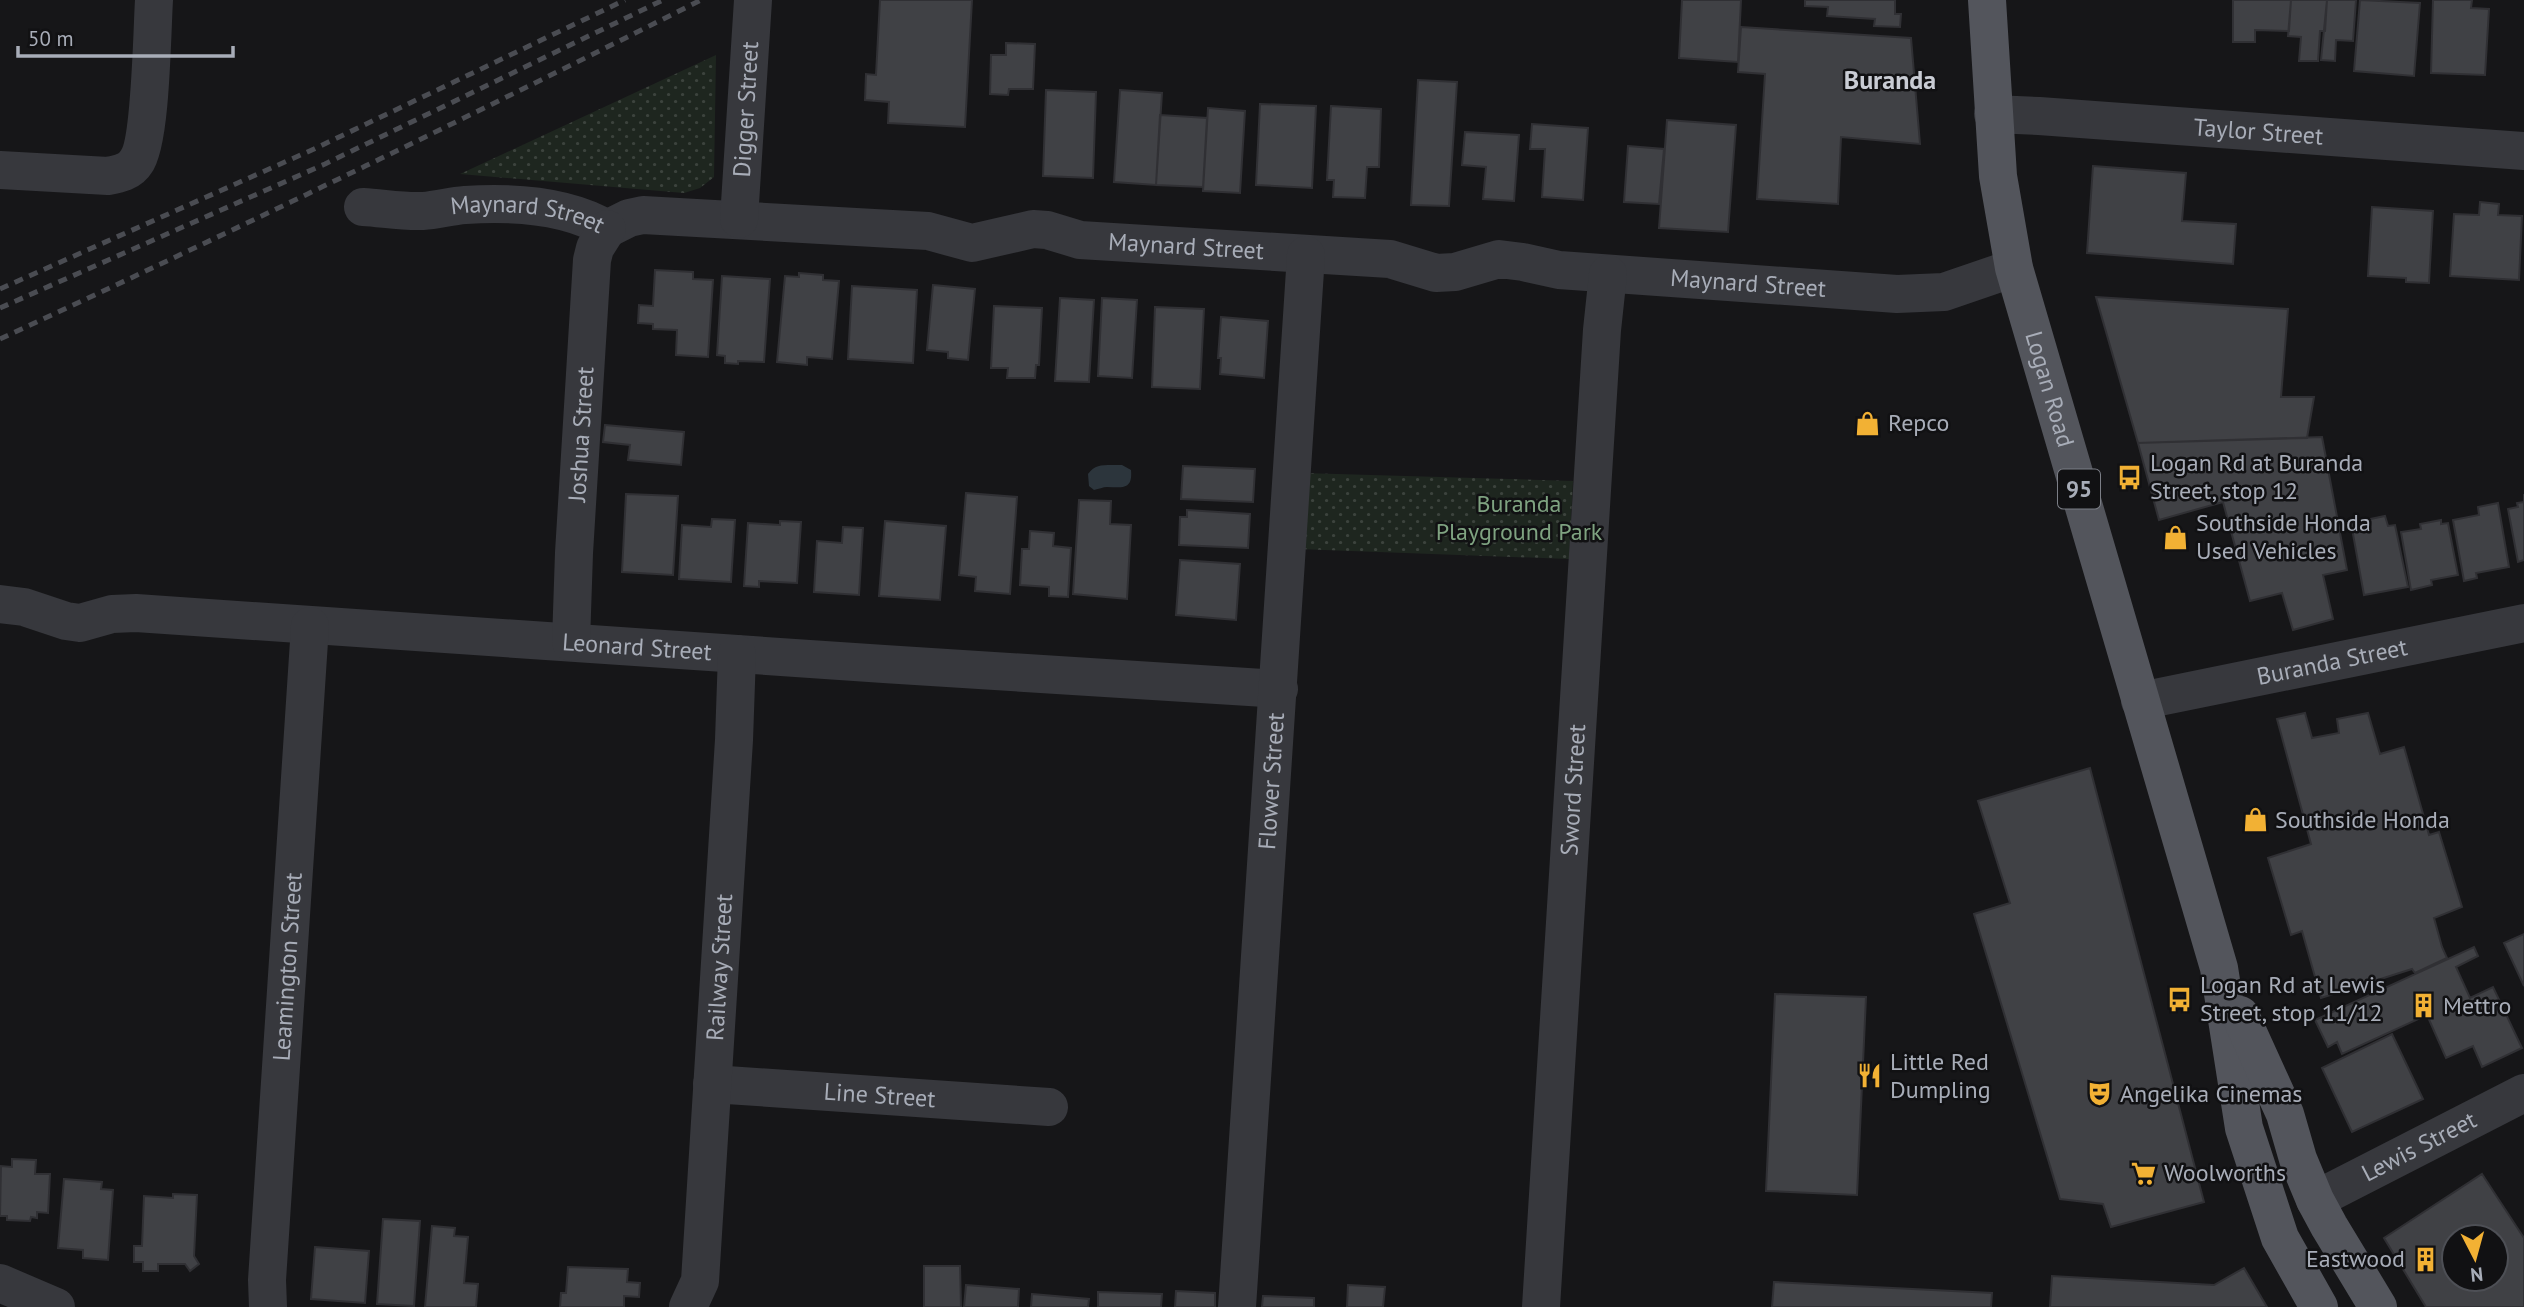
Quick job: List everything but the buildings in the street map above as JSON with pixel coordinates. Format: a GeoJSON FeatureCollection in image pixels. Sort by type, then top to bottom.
{"type":"FeatureCollection","features":[{"type":"Feature","properties":{"kind":"main road","name":"Logan Road"},"geometry":{"type":"LineString","coordinates":[[1987,0],[1998,176],[2014,268],[2219,968],[2244,1128],[2280,1238],[2319,1307]]}},
{"type":"Feature","properties":{"kind":"main road","name":"Logan Road"},"geometry":{"type":"LineString","coordinates":[[2219,968],[2285,1114],[2298,1159],[2315,1200],[2378,1307]]}},
{"type":"Feature","properties":{"kind":"street"},"geometry":{"type":"LineString","coordinates":[[0,170],[93,177],[120,174],[129,170],[139,158],[145,139],[154,0]]}},
{"type":"Feature","properties":{"kind":"street","name":"Digger Street"},"geometry":{"type":"LineString","coordinates":[[739,219],[753,0]]}},
{"type":"Feature","properties":{"kind":"street","name":"Taylor Street"},"geometry":{"type":"LineString","coordinates":[[1993,114],[2524,151]]}},
{"type":"Feature","properties":{"kind":"street","name":"Maynard Street"},"geometry":{"type":"LineString","coordinates":[[363,207],[420,211],[467,205],[534,207],[586,217],[607,229],[629,218],[643,215],[739,219],[928,231],[972,243],[1033,229],[1047,230],[1080,240],[1390,259],[1436,273],[1455,272],[1499,259],[1559,270],[1923,294],[1944,292],[2014,268]]}},
{"type":"Feature","properties":{"kind":"street","name":"Joshua Street"},"geometry":{"type":"LineString","coordinates":[[570,642],[573,553],[592,260],[595,248],[607,229]]}},
{"type":"Feature","properties":{"kind":"street","name":"Flower Street"},"geometry":{"type":"LineString","coordinates":[[1237,1307],[1306,255]]}},
{"type":"Feature","properties":{"kind":"street","name":"Sword Street"},"geometry":{"type":"LineString","coordinates":[[1541,1307],[1608,274]]}},
{"type":"Feature","properties":{"kind":"street","name":"Leonard Street"},"geometry":{"type":"LineString","coordinates":[[0,604],[24,607],[73,623],[121,613],[1279,688]]}},
{"type":"Feature","properties":{"kind":"street","name":"Buranda Street"},"geometry":{"type":"LineString","coordinates":[[2140,701],[2524,623]]}},
{"type":"Feature","properties":{"kind":"street","name":"Leamington Street"},"geometry":{"type":"LineString","coordinates":[[268,1307],[267,1280],[310,626]]}},
{"type":"Feature","properties":{"kind":"street","name":"Railway Street"},"geometry":{"type":"LineString","coordinates":[[700,1299],[737,654]]}},
{"type":"Feature","properties":{"kind":"street","name":"Line Street"},"geometry":{"type":"LineString","coordinates":[[712,1084],[1049,1107]]}},
{"type":"Feature","properties":{"kind":"street","name":"Lewis Street"},"geometry":{"type":"LineString","coordinates":[[2315,1200],[2524,1093]]}},
{"type":"Feature","properties":{"kind":"street"},"geometry":{"type":"LineString","coordinates":[[0,1283],[56,1307]]}},
{"type":"Feature","properties":{"kind":"green space"},"geometry":{"type":"Polygon","coordinates":[[[716,55],[714,177],[700,188],[684,193],[460,174],[716,55]]]}},
{"type":"Feature","properties":{"kind":"green space","name":"Buranda Playground Park"},"geometry":{"type":"Polygon","coordinates":[[[1302,473],[1573,481],[1569,559],[1298,549],[1302,473]]]}},
{"type":"Feature","properties":{"kind":"shaded area"},"geometry":{"type":"Polygon","coordinates":[[[1122,465],[1131,470],[1128,485],[1094,490],[1089,486],[1088,474],[1093,469],[1098,466],[1122,465]]]}},
{"type":"Feature","properties":{"kind":"railway"},"geometry":{"type":"LineString","coordinates":[[0,289],[314,149],[625,0]]}},
{"type":"Feature","properties":{"kind":"railway"},"geometry":{"type":"LineString","coordinates":[[0,308],[325,164],[663,0]]}},
{"type":"Feature","properties":{"kind":"railway"},"geometry":{"type":"LineString","coordinates":[[0,339],[352,172],[701,0]]}},
{"type":"Feature","properties":{"kind":"place","name":"Repco"},"geometry":{"type":"Point","coordinates":[1868,423]}},
{"type":"Feature","properties":{"kind":"place","name":"Logan Rd at Buranda Street, stop 12"},"geometry":{"type":"Point","coordinates":[2130,477]}},
{"type":"Feature","properties":{"kind":"place","name":"Southside Honda Used Vehicles"},"geometry":{"type":"Point","coordinates":[2176,537]}},
{"type":"Feature","properties":{"kind":"place","name":"Southside Honda"},"geometry":{"type":"Point","coordinates":[2255,820]}},
{"type":"Feature","properties":{"kind":"place","name":"Logan Rd at Lewis Street, stop 11/12"},"geometry":{"type":"Point","coordinates":[2180,999]}},
{"type":"Feature","properties":{"kind":"place","name":"Mettro"},"geometry":{"type":"Point","coordinates":[2423,1006]}},
{"type":"Feature","properties":{"kind":"place","name":"Little Red Dumpling"},"geometry":{"type":"Point","coordinates":[1870,1076]}},
{"type":"Feature","properties":{"kind":"place","name":"Angelika Cinemas"},"geometry":{"type":"Point","coordinates":[2100,1094]}},
{"type":"Feature","properties":{"kind":"place","name":"Woolworths"},"geometry":{"type":"Point","coordinates":[2144,1173]}},
{"type":"Feature","properties":{"kind":"place","name":"Eastwood"},"geometry":{"type":"Point","coordinates":[2425,1259]}},
{"type":"Feature","properties":{"kind":"district","name":"Buranda"},"geometry":{"type":"Point","coordinates":[1890,80]}}]}
